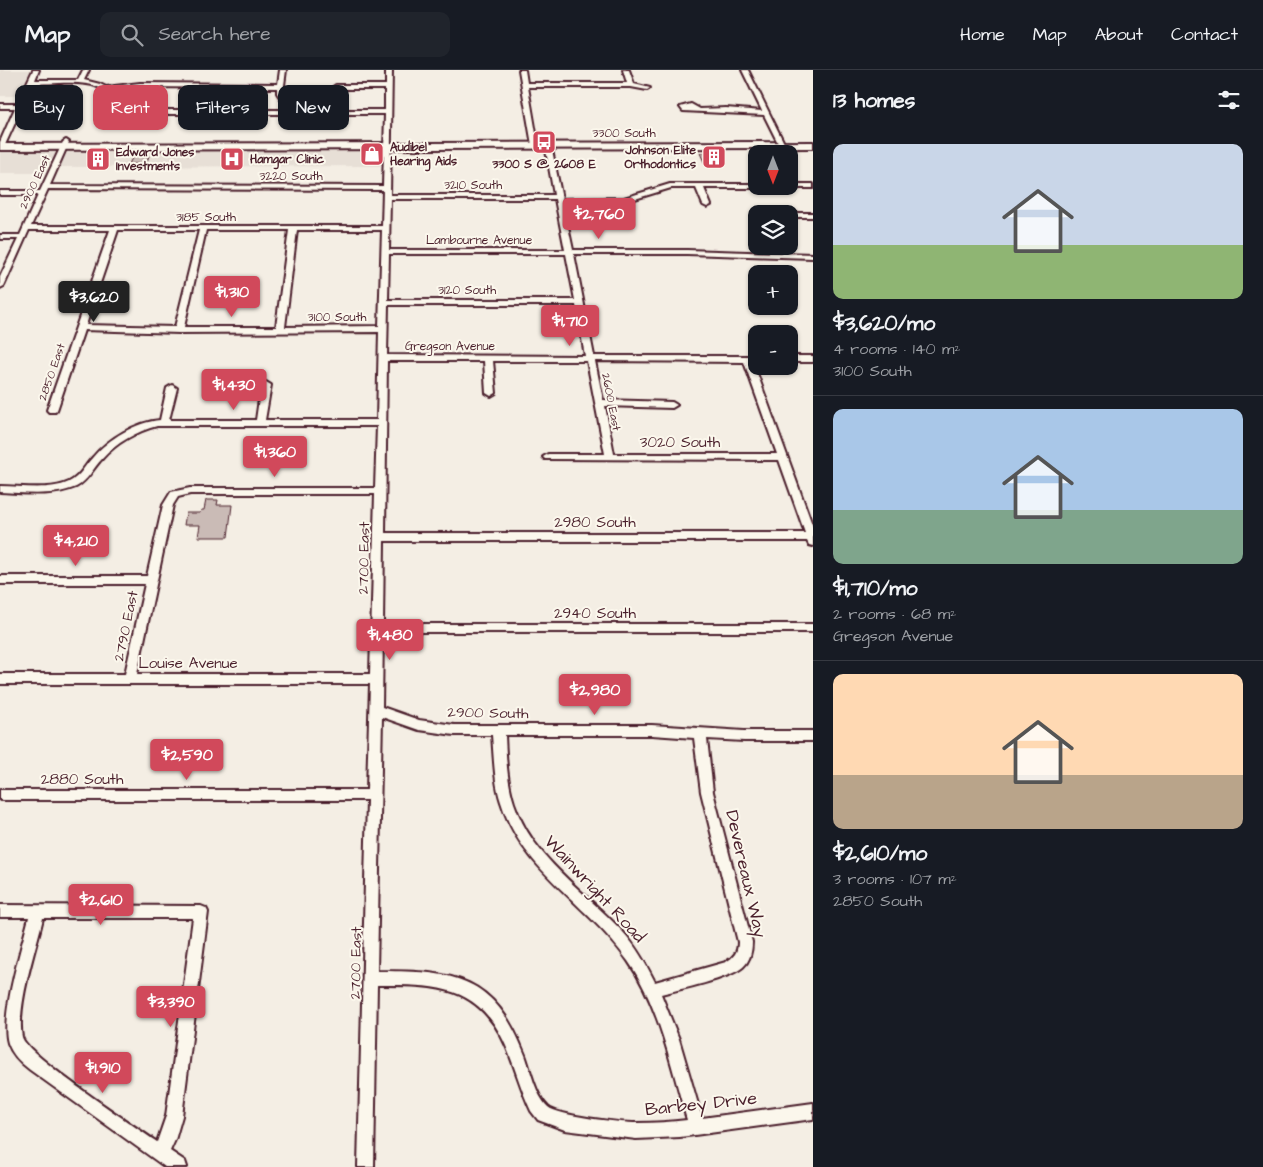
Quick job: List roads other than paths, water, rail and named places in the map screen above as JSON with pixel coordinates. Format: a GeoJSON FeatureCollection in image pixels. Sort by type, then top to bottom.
{"type":"FeatureCollection","features":[{"type":"Feature","properties":{"kind":"main road","name":"3300 South"},"geometry":{"type":"LineString","coordinates":[[1,145],[748,145]]}},
{"type":"Feature","properties":{"kind":"main road","name":"3300 South"},"geometry":{"type":"LineString","coordinates":[[798,145],[813,145]]}},
{"type":"Feature","properties":{"kind":"street"},"geometry":{"type":"LineString","coordinates":[[30,85],[36,70]]}},
{"type":"Feature","properties":{"kind":"street"},"geometry":{"type":"LineString","coordinates":[[80,82],[86,70]]}},
{"type":"Feature","properties":{"kind":"street"},"geometry":{"type":"LineString","coordinates":[[281,85],[284,70]]}},
{"type":"Feature","properties":{"kind":"street","name":"2700 East"},"geometry":{"type":"LineString","coordinates":[[366,1167],[389,70]]}},
{"type":"Feature","properties":{"kind":"street"},"geometry":{"type":"LineString","coordinates":[[522,70],[535,145]]}},
{"type":"Feature","properties":{"kind":"street"},"geometry":{"type":"LineString","coordinates":[[626,70],[631,85]]}},
{"type":"Feature","properties":{"kind":"street"},"geometry":{"type":"LineString","coordinates":[[745,70],[782,145]]}},
{"type":"Feature","properties":{"kind":"street"},"geometry":{"type":"LineString","coordinates":[[31,82],[80,82],[98,85]]}},
{"type":"Feature","properties":{"kind":"street"},"geometry":{"type":"LineString","coordinates":[[133,85],[278,86]]}},
{"type":"Feature","properties":{"kind":"street"},"geometry":{"type":"LineString","coordinates":[[525,85],[631,85],[647,88]]}},
{"type":"Feature","properties":{"kind":"street"},"geometry":{"type":"LineString","coordinates":[[349,87],[388,87]]}},
{"type":"Feature","properties":{"kind":"street"},"geometry":{"type":"LineString","coordinates":[[0,106],[15,106]]}},
{"type":"Feature","properties":{"kind":"street"},"geometry":{"type":"LineString","coordinates":[[699,110],[766,112]]}},
{"type":"Feature","properties":{"kind":"street"},"geometry":{"type":"LineString","coordinates":[[168,112],[278,112]]}},
{"type":"Feature","properties":{"kind":"street"},"geometry":{"type":"LineString","coordinates":[[349,112],[388,112]]}},
{"type":"Feature","properties":{"kind":"street"},"geometry":{"type":"LineString","coordinates":[[1,145],[15,118]]}},
{"type":"Feature","properties":{"kind":"street"},"geometry":{"type":"LineString","coordinates":[[0,128],[11,128]]}},
{"type":"Feature","properties":{"kind":"street","name":"2900 East"},"geometry":{"type":"LineString","coordinates":[[0,286],[64,145]]}},
{"type":"Feature","properties":{"kind":"street","name":"2600 East"},"geometry":{"type":"LineString","coordinates":[[548,145],[610,457]]}},
{"type":"Feature","properties":{"kind":"street"},"geometry":{"type":"LineString","coordinates":[[699,186],[706,205]]}},
{"type":"Feature","properties":{"kind":"street","name":"3210 South"},"geometry":{"type":"LineString","coordinates":[[387,192],[620,201],[665,187],[748,186]]}},
{"type":"Feature","properties":{"kind":"street"},"geometry":{"type":"LineString","coordinates":[[798,186],[812,186]]}},
{"type":"Feature","properties":{"kind":"street","name":"3220 South"},"geometry":{"type":"LineString","coordinates":[[0,193],[44,190],[387,192]]}},
{"type":"Feature","properties":{"kind":"street"},"geometry":{"type":"LineString","coordinates":[[798,215],[813,215]]}},
{"type":"Feature","properties":{"kind":"street","name":"3185 South"},"geometry":{"type":"LineString","coordinates":[[26,228],[386,228]]}},
{"type":"Feature","properties":{"kind":"street","name":"2850 East"},"geometry":{"type":"LineString","coordinates":[[52,410],[115,228]]}},
{"type":"Feature","properties":{"kind":"street"},"geometry":{"type":"LineString","coordinates":[[179,330],[203,228]]}},
{"type":"Feature","properties":{"kind":"street"},"geometry":{"type":"LineString","coordinates":[[280,330],[293,228]]}},
{"type":"Feature","properties":{"kind":"street"},"geometry":{"type":"LineString","coordinates":[[0,237],[22,237]]}},
{"type":"Feature","properties":{"kind":"street","name":"Lambourne Avenue"},"geometry":{"type":"LineString","coordinates":[[385,252],[687,252],[813,256]]}},
{"type":"Feature","properties":{"kind":"street","name":"3120 South"},"geometry":{"type":"LineString","coordinates":[[384,302],[579,303]]}},
{"type":"Feature","properties":{"kind":"street","name":"3100 South"},"geometry":{"type":"LineString","coordinates":[[81,327],[179,330],[384,329]]}},
{"type":"Feature","properties":{"kind":"street","name":"Gregson Avenue"},"geometry":{"type":"LineString","coordinates":[[383,358],[748,359]]}},
{"type":"Feature","properties":{"kind":"street"},"geometry":{"type":"LineString","coordinates":[[488,359],[491,393]]}},
{"type":"Feature","properties":{"kind":"street"},"geometry":{"type":"LineString","coordinates":[[798,359],[813,359]]}},
{"type":"Feature","properties":{"kind":"street"},"geometry":{"type":"LineString","coordinates":[[757,375],[812,540]]}},
{"type":"Feature","properties":{"kind":"street"},"geometry":{"type":"LineString","coordinates":[[260,423],[266,385]]}},
{"type":"Feature","properties":{"kind":"street"},"geometry":{"type":"LineString","coordinates":[[164,423],[172,388]]}},
{"type":"Feature","properties":{"kind":"street"},"geometry":{"type":"LineString","coordinates":[[599,403],[672,405]]}},
{"type":"Feature","properties":{"kind":"street"},"geometry":{"type":"LineString","coordinates":[[0,489],[51,489],[69,486],[83,477],[100,455],[130,434],[147,426],[164,423],[382,423]]}},
{"type":"Feature","properties":{"kind":"street","name":"3020 South"},"geometry":{"type":"LineString","coordinates":[[548,457],[783,457]]}},
{"type":"Feature","properties":{"kind":"street","name":"2790 East"},"geometry":{"type":"LineString","coordinates":[[130,679],[168,505],[175,494],[190,491],[380,491]]}},
{"type":"Feature","properties":{"kind":"street","name":"2980 South"},"geometry":{"type":"LineString","coordinates":[[380,537],[812,540]]}},
{"type":"Feature","properties":{"kind":"street"},"geometry":{"type":"LineString","coordinates":[[0,580],[152,580]]}},
{"type":"Feature","properties":{"kind":"street","name":"2940 South"},"geometry":{"type":"LineString","coordinates":[[378,628],[813,628]]}},
{"type":"Feature","properties":{"kind":"street","name":"Louise Avenue"},"geometry":{"type":"LineString","coordinates":[[0,679],[377,679]]}},
{"type":"Feature","properties":{"kind":"street","name":"2900 South"},"geometry":{"type":"LineString","coordinates":[[376,710],[429,727],[498,730],[652,730],[744,736],[813,736]]}},
{"type":"Feature","properties":{"kind":"street","name":"Wainwright Road"},"geometry":{"type":"LineString","coordinates":[[498,730],[504,792],[512,816],[525,840],[552,874],[612,931],[633,957],[652,990],[664,1021],[697,1127]]}},
{"type":"Feature","properties":{"kind":"street","name":"Devereaux Way"},"geometry":{"type":"LineString","coordinates":[[652,990],[728,968],[739,962],[744,952],[745,942],[705,783],[700,732]]}},
{"type":"Feature","properties":{"kind":"street","name":"2880 South"},"geometry":{"type":"LineString","coordinates":[[0,795],[374,795]]}},
{"type":"Feature","properties":{"kind":"street"},"geometry":{"type":"LineString","coordinates":[[0,911],[201,912],[174,1116],[170,1132],[159,1153]]}},
{"type":"Feature","properties":{"kind":"street"},"geometry":{"type":"LineString","coordinates":[[38,911],[14,1013],[13,1027],[15,1040],[27,1058],[179,1167]]}},
{"type":"Feature","properties":{"kind":"street","name":"Barbey Drive"},"geometry":{"type":"LineString","coordinates":[[370,978],[434,978],[464,987],[483,1000],[505,1027],[532,1095],[544,1114],[565,1122],[651,1131],[697,1127],[813,1111]]}},
{"type":"Feature","properties":{"kind":"place","name":"3300 S @ 2608 E"},"geometry":{"type":"Point","coordinates":[544,142]}},
{"type":"Feature","properties":{"kind":"place","name":"Audibel Hearing Aids"},"geometry":{"type":"Point","coordinates":[372,154]}},
{"type":"Feature","properties":{"kind":"place","name":"Johnson Elite Orthodontics"},"geometry":{"type":"Point","coordinates":[714,157]}},
{"type":"Feature","properties":{"kind":"place","name":"Edward Jones Investments"},"geometry":{"type":"Point","coordinates":[98,159]}},
{"type":"Feature","properties":{"kind":"place","name":"Hamgar Clinic"},"geometry":{"type":"Point","coordinates":[232,159]}}]}
